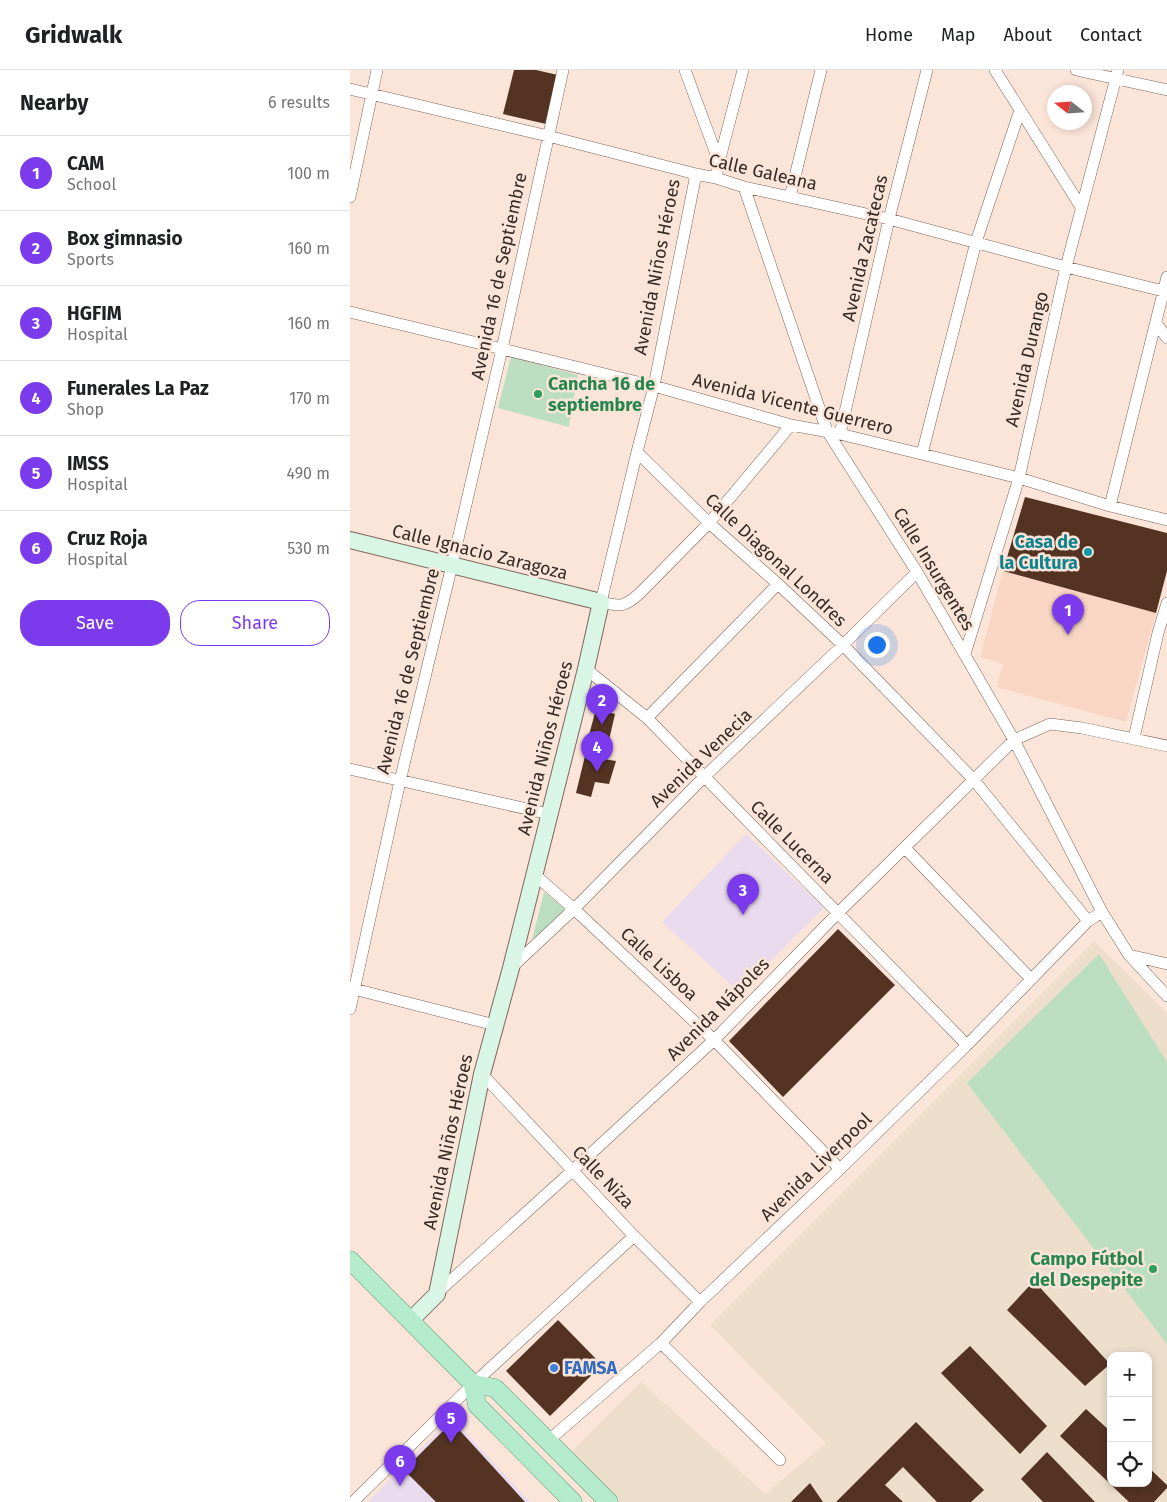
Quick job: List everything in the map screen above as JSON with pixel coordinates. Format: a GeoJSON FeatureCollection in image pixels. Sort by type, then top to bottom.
{"type":"FeatureCollection","features":[{"type":"Feature","properties":{"kind":"main road"},"geometry":{"type":"LineString","coordinates":[[350,1260],[473,1384],[477,1404],[573,1502]]}},
{"type":"Feature","properties":{"kind":"main road"},"geometry":{"type":"LineString","coordinates":[[473,1384],[495,1388],[609,1502]]}},
{"type":"Feature","properties":{"kind":"street"},"geometry":{"type":"LineString","coordinates":[[350,197],[377,70]]}},
{"type":"Feature","properties":{"kind":"street","name":"Avenida 16 de Septiembre"},"geometry":{"type":"LineString","coordinates":[[350,1009],[400,781],[502,349],[563,70]]}},
{"type":"Feature","properties":{"kind":"street"},"geometry":{"type":"LineString","coordinates":[[685,70],[719,162]]}},
{"type":"Feature","properties":{"kind":"street"},"geometry":{"type":"LineString","coordinates":[[716,178],[743,70]]}},
{"type":"Feature","properties":{"kind":"street"},"geometry":{"type":"LineString","coordinates":[[790,197],[821,70]]}},
{"type":"Feature","properties":{"kind":"street","name":"Avenida Zacatecas"},"geometry":{"type":"LineString","coordinates":[[840,434],[889,219],[927,70]]}},
{"type":"Feature","properties":{"kind":"street"},"geometry":{"type":"LineString","coordinates":[[995,70],[1081,207]]}},
{"type":"Feature","properties":{"kind":"street"},"geometry":{"type":"LineString","coordinates":[[1076,70],[1117,74],[1167,90]]}},
{"type":"Feature","properties":{"kind":"street","name":"Avenida Durango"},"geometry":{"type":"LineString","coordinates":[[964,654],[1018,478],[1066,267],[1117,74]]}},
{"type":"Feature","properties":{"kind":"street","name":"Calle Galeana"},"geometry":{"type":"LineString","coordinates":[[350,89],[548,136],[716,178],[744,187],[889,219],[1165,292]]}},
{"type":"Feature","properties":{"kind":"street"},"geometry":{"type":"LineString","coordinates":[[922,454],[976,242],[1020,110]]}},
{"type":"Feature","properties":{"kind":"street","name":"Avenida Niños Héroes"},"geometry":{"type":"LineString","coordinates":[[437,1294],[482,1074],[511,968],[586,669],[654,386],[696,174]]}},
{"type":"Feature","properties":{"kind":"street","name":"Calle Insurgentes"},"geometry":{"type":"LineString","coordinates":[[744,187],[827,431],[917,572],[1014,740],[1102,912],[1129,955]]}},
{"type":"Feature","properties":{"kind":"street"},"geometry":{"type":"LineString","coordinates":[[1110,506],[1165,292],[1167,277]]}},
{"type":"Feature","properties":{"kind":"street","name":"Avenida Vicente Guerrero"},"geometry":{"type":"LineString","coordinates":[[350,312],[654,386],[791,425],[840,434],[1018,478],[1110,506],[1167,520]]}},
{"type":"Feature","properties":{"kind":"street"},"geometry":{"type":"LineString","coordinates":[[1156,323],[1167,338]]}},
{"type":"Feature","properties":{"kind":"street"},"geometry":{"type":"LineString","coordinates":[[601,602],[615,606],[624,605],[632,601],[709,523],[791,425]]}},
{"type":"Feature","properties":{"kind":"street","name":"Calle Diagonal Londres"},"geometry":{"type":"LineString","coordinates":[[637,452],[709,523],[778,584],[843,646],[974,780],[1088,921]]}},
{"type":"Feature","properties":{"kind":"street","name":"Calle Ignacio Zaragoza"},"geometry":{"type":"LineString","coordinates":[[350,540],[601,602]]}},
{"type":"Feature","properties":{"kind":"street","name":"Avenida Venecia"},"geometry":{"type":"LineString","coordinates":[[511,968],[574,909],[704,778],[843,646],[917,572]]}},
{"type":"Feature","properties":{"kind":"street"},"geometry":{"type":"LineString","coordinates":[[647,718],[778,584]]}},
{"type":"Feature","properties":{"kind":"street"},"geometry":{"type":"LineString","coordinates":[[1134,738],[1167,603]]}},
{"type":"Feature","properties":{"kind":"street","name":"Calle Lucerna"},"geometry":{"type":"LineString","coordinates":[[586,669],[647,718],[968,1045]]}},
{"type":"Feature","properties":{"kind":"street"},"geometry":{"type":"LineString","coordinates":[[1014,740],[1050,724],[1082,728],[1167,746]]}},
{"type":"Feature","properties":{"kind":"street","name":"Avenida Nápoles"},"geometry":{"type":"LineString","coordinates":[[437,1294],[714,1040],[838,913],[1014,740]]}},
{"type":"Feature","properties":{"kind":"street"},"geometry":{"type":"LineString","coordinates":[[350,769],[549,814]]}},
{"type":"Feature","properties":{"kind":"street"},"geometry":{"type":"LineString","coordinates":[[904,848],[1031,979]]}},
{"type":"Feature","properties":{"kind":"street","name":"Calle Lisboa"},"geometry":{"type":"LineString","coordinates":[[534,874],[714,1040],[840,1169]]}},
{"type":"Feature","properties":{"kind":"street","name":"Avenida Liverpool"},"geometry":{"type":"LineString","coordinates":[[548,1441],[661,1343],[700,1302],[968,1045],[1088,921],[1102,912]]}},
{"type":"Feature","properties":{"kind":"street"},"geometry":{"type":"LineString","coordinates":[[1129,955],[1167,964]]}},
{"type":"Feature","properties":{"kind":"street"},"geometry":{"type":"LineString","coordinates":[[1129,955],[1167,996]]}},
{"type":"Feature","properties":{"kind":"street"},"geometry":{"type":"LineString","coordinates":[[353,989],[495,1025]]}},
{"type":"Feature","properties":{"kind":"street","name":"Calle Niza"},"geometry":{"type":"LineString","coordinates":[[482,1074],[634,1236],[700,1302]]}},
{"type":"Feature","properties":{"kind":"street"},"geometry":{"type":"LineString","coordinates":[[353,1502],[473,1384],[634,1236]]}},
{"type":"Feature","properties":{"kind":"street"},"geometry":{"type":"LineString","coordinates":[[410,1321],[437,1294]]}},
{"type":"Feature","properties":{"kind":"street"},"geometry":{"type":"LineString","coordinates":[[661,1343],[780,1460]]}},
{"type":"Feature","properties":{"kind":"shaded area"},"geometry":{"type":"Polygon","coordinates":[[[1003,571],[1156,613],[1126,722],[996,687],[1003,664],[980,657],[1003,571]]]}},
{"type":"Feature","properties":{"kind":"shaded area"},"geometry":{"type":"Polygon","coordinates":[[[746,834],[824,908],[739,992],[662,922],[746,834]]]}},
{"type":"Feature","properties":{"kind":"shaded area"},"geometry":{"type":"Polygon","coordinates":[[[1094,941],[1167,1013],[1167,1502],[594,1502],[558,1465],[641,1382],[765,1494],[826,1443],[710,1325],[1094,941]]]}},
{"type":"Feature","properties":{"kind":"shaded area"},"geometry":{"type":"Polygon","coordinates":[[[452,1418],[530,1502],[368,1502],[400,1469],[452,1418]]]}},
{"type":"Feature","properties":{"kind":"green space","name":"Cancha 16 de septiembre"},"geometry":{"type":"Polygon","coordinates":[[[511,357],[578,375],[569,427],[498,408],[511,357]]]}},
{"type":"Feature","properties":{"kind":"green space"},"geometry":{"type":"Polygon","coordinates":[[[544,892],[566,910],[531,944],[544,892]]]}},
{"type":"Feature","properties":{"kind":"green space"},"geometry":{"type":"Polygon","coordinates":[[[1099,954],[1167,1062],[1167,1344],[967,1083],[1099,954]]]}},
{"type":"Feature","properties":{"kind":"building"},"geometry":{"type":"Polygon","coordinates":[[[514,70],[536,70],[558,75],[546,124],[503,114],[514,70]]]}},
{"type":"Feature","properties":{"kind":"building","name":"Casa de la Cultura"},"geometry":{"type":"Polygon","coordinates":[[[1025,497],[1167,533],[1167,571],[1156,613],[1003,571],[1025,497]]]}},
{"type":"Feature","properties":{"kind":"building"},"geometry":{"type":"Polygon","coordinates":[[[596,709],[615,714],[609,740],[589,735],[596,709]]]}},
{"type":"Feature","properties":{"kind":"building"},"geometry":{"type":"Polygon","coordinates":[[[588,740],[607,744],[605,755],[586,752],[588,740]]]}},
{"type":"Feature","properties":{"kind":"building"},"geometry":{"type":"Polygon","coordinates":[[[585,756],[616,761],[609,784],[595,782],[591,797],[576,793],[585,756]]]}},
{"type":"Feature","properties":{"kind":"building"},"geometry":{"type":"Polygon","coordinates":[[[838,929],[895,985],[783,1097],[729,1041],[838,929]]]}},
{"type":"Feature","properties":{"kind":"building"},"geometry":{"type":"Polygon","coordinates":[[[1034,1281],[1107,1361],[1107,1367],[1085,1386],[1007,1310],[1034,1281]]]}},
{"type":"Feature","properties":{"kind":"building","name":"FAMSA"},"geometry":{"type":"Polygon","coordinates":[[[558,1320],[602,1365],[550,1416],[506,1371],[558,1320]]]}},
{"type":"Feature","properties":{"kind":"building"},"geometry":{"type":"Polygon","coordinates":[[[970,1346],[1047,1426],[1020,1454],[941,1373],[970,1346]]]}},
{"type":"Feature","properties":{"kind":"building"},"geometry":{"type":"Polygon","coordinates":[[[1086,1409],[1107,1428],[1107,1481],[1060,1436],[1086,1409]]]}},
{"type":"Feature","properties":{"kind":"building"},"geometry":{"type":"Polygon","coordinates":[[[452,1422],[525,1502],[436,1502],[404,1470],[452,1422]]]}},
{"type":"Feature","properties":{"kind":"building"},"geometry":{"type":"Polygon","coordinates":[[[916,1422],[984,1490],[971,1502],[937,1502],[903,1467],[885,1485],[903,1502],[836,1502],[916,1422]]]}},
{"type":"Feature","properties":{"kind":"building"},"geometry":{"type":"Polygon","coordinates":[[[1047,1452],[1095,1502],[1043,1502],[1021,1479],[1047,1452]]]}},
{"type":"Feature","properties":{"kind":"building"},"geometry":{"type":"Polygon","coordinates":[[[1152,1471],[1167,1485],[1167,1488],[1154,1502],[1129,1502],[1113,1487],[1152,1487],[1152,1471]]]}},
{"type":"Feature","properties":{"kind":"building"},"geometry":{"type":"Polygon","coordinates":[[[810,1483],[823,1502],[791,1502],[810,1483]]]}},
{"type":"Feature","properties":{"kind":"place","name":"Cancha 16 de septiembre"},"geometry":{"type":"Point","coordinates":[538,394]}},
{"type":"Feature","properties":{"kind":"place","name":"Casa de la Cultura"},"geometry":{"type":"Point","coordinates":[1088,552]}},
{"type":"Feature","properties":{"kind":"place","name":"CAM"},"geometry":{"type":"Point","coordinates":[1068,635]}},
{"type":"Feature","properties":{"kind":"place","name":"Box gimnasio"},"geometry":{"type":"Point","coordinates":[602,725]}},
{"type":"Feature","properties":{"kind":"place","name":"Funerales La Paz"},"geometry":{"type":"Point","coordinates":[597,772]}},
{"type":"Feature","properties":{"kind":"place","name":"HGFIM"},"geometry":{"type":"Point","coordinates":[743,915]}},
{"type":"Feature","properties":{"kind":"place","name":"Campo Fútbol del Despepite"},"geometry":{"type":"Point","coordinates":[1153,1269]}},
{"type":"Feature","properties":{"kind":"place","name":"FAMSA"},"geometry":{"type":"Point","coordinates":[554,1368]}},
{"type":"Feature","properties":{"kind":"place","name":"IMSS"},"geometry":{"type":"Point","coordinates":[451,1443]}},
{"type":"Feature","properties":{"kind":"place","name":"Cruz Roja"},"geometry":{"type":"Point","coordinates":[400,1486]}}]}
